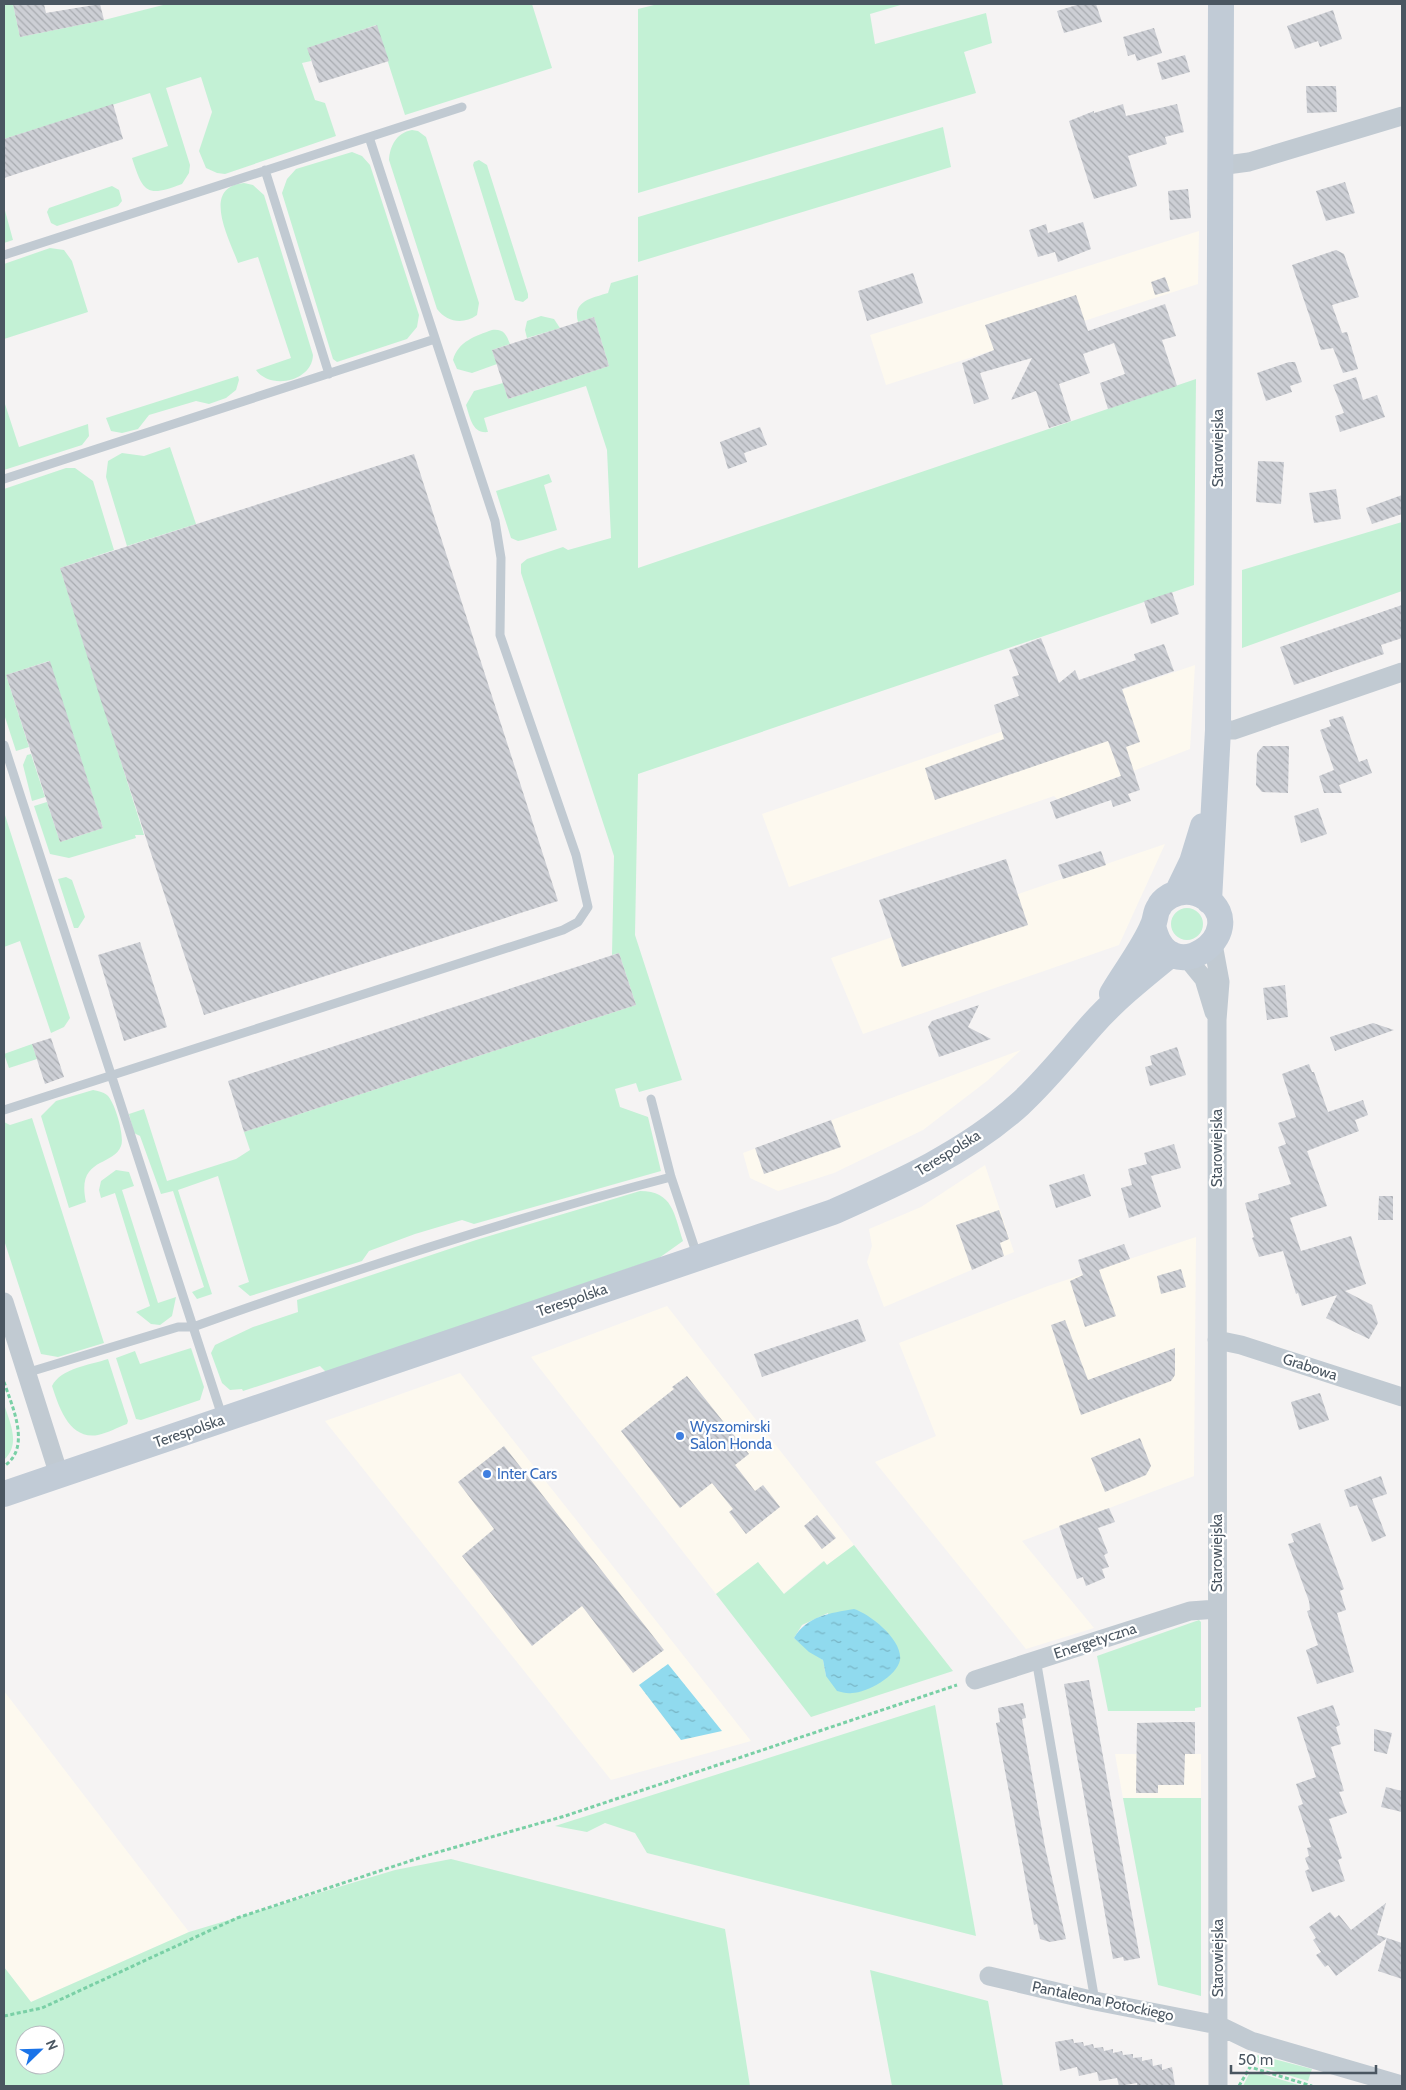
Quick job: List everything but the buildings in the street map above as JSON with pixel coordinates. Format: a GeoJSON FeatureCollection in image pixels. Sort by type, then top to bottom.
{"type":"FeatureCollection","features":[{"type":"Feature","properties":{"kind":"street","name":"Starowiejska"},"geometry":{"type":"LineString","coordinates":[[1209,901],[1218,730],[1221,4]]}},
{"type":"Feature","properties":{"kind":"street"},"geometry":{"type":"LineString","coordinates":[[1219,166],[1249,162],[1402,116]]}},
{"type":"Feature","properties":{"kind":"street"},"geometry":{"type":"LineString","coordinates":[[1218,730],[1234,730],[1402,672]]}},
{"type":"Feature","properties":{"kind":"street","name":"Starowiejska"},"geometry":{"type":"LineString","coordinates":[[1177,892],[1192,862],[1214,792]]}},
{"type":"Feature","properties":{"kind":"street"},"geometry":{"type":"LineString","coordinates":[[1177,892],[1197,893],[1209,901],[1217,913],[1219,921],[1217,936],[1213,944],[1200,954],[1178,956],[1160,944],[1153,925],[1160,904],[1177,892]]}},
{"type":"Feature","properties":{"kind":"street","name":"Terespolska"},"geometry":{"type":"LineString","coordinates":[[4,1494],[833,1212],[905,1180],[940,1161],[1018,1105],[1053,1072],[1093,1024],[1153,925]]}},
{"type":"Feature","properties":{"kind":"street","name":"Starowiejska"},"geometry":{"type":"LineString","coordinates":[[1213,944],[1220,982],[1217,1020],[1216,1340],[1218,2086]]}},
{"type":"Feature","properties":{"kind":"street","name":"Starowiejska"},"geometry":{"type":"LineString","coordinates":[[1178,956],[1204,979],[1217,1020]]}},
{"type":"Feature","properties":{"kind":"street","name":"Terespolska"},"geometry":{"type":"LineString","coordinates":[[1093,1024],[1178,956]]}},
{"type":"Feature","properties":{"kind":"street"},"geometry":{"type":"LineString","coordinates":[[4,1302],[59,1475]]}},
{"type":"Feature","properties":{"kind":"street","name":"Grabowa"},"geometry":{"type":"LineString","coordinates":[[1216,1340],[1242,1345],[1402,1397]]}},
{"type":"Feature","properties":{"kind":"street","name":"Energetyczna"},"geometry":{"type":"LineString","coordinates":[[975,1680],[1190,1611],[1217,1609]]}},
{"type":"Feature","properties":{"kind":"street","name":"Pantaleona Potockiego"},"geometry":{"type":"LineString","coordinates":[[989,1976],[1095,2001],[1218,2026],[1251,2041],[1402,2085]]}},
{"type":"Feature","properties":{"kind":"lane"},"geometry":{"type":"LineString","coordinates":[[4,255],[462,107]]}},
{"type":"Feature","properties":{"kind":"lane"},"geometry":{"type":"LineString","coordinates":[[4,1110],[563,930],[578,922],[588,907],[576,855],[500,635],[501,558],[495,521],[369,137]]}},
{"type":"Feature","properties":{"kind":"lane"},"geometry":{"type":"LineString","coordinates":[[265,170],[329,374]]}},
{"type":"Feature","properties":{"kind":"lane"},"geometry":{"type":"LineString","coordinates":[[4,479],[435,339]]}},
{"type":"Feature","properties":{"kind":"lane"},"geometry":{"type":"LineString","coordinates":[[4,745],[223,1419]]}},
{"type":"Feature","properties":{"kind":"lane"},"geometry":{"type":"LineString","coordinates":[[651,1099],[671,1176],[698,1258]]}},
{"type":"Feature","properties":{"kind":"lane"},"geometry":{"type":"LineString","coordinates":[[26,1373],[178,1327],[193,1327],[343,1274],[602,1195],[671,1176]]}},
{"type":"Feature","properties":{"kind":"lane"},"geometry":{"type":"LineString","coordinates":[[1036,1659],[1091,1967],[1095,2001]]}},
{"type":"Feature","properties":{"kind":"path"},"geometry":{"type":"LineString","coordinates":[[4,1382],[18,1430],[17,1451],[11,1461],[4,1466]]}},
{"type":"Feature","properties":{"kind":"path"},"geometry":{"type":"LineString","coordinates":[[4,2016],[42,2008],[237,1918],[428,1855],[565,1816],[975,1680]]}},
{"type":"Feature","properties":{"kind":"path"},"geometry":{"type":"LineString","coordinates":[[1239,2086],[1250,2066],[1312,2086]]}},
{"type":"Feature","properties":{"kind":"shaded area"},"geometry":{"type":"Polygon","coordinates":[[[1199,231],[1198,284],[886,385],[870,335],[1199,231]]]}},
{"type":"Feature","properties":{"kind":"shaded area"},"geometry":{"type":"Polygon","coordinates":[[[1195,665],[1190,749],[1058,800],[1054,796],[789,887],[762,814],[1195,665]]]}},
{"type":"Feature","properties":{"kind":"shaded area"},"geometry":{"type":"Polygon","coordinates":[[[1165,844],[1119,945],[863,1034],[831,958],[1165,844]]]}},
{"type":"Feature","properties":{"kind":"shaded area"},"geometry":{"type":"Polygon","coordinates":[[[1021,1050],[987,1081],[923,1130],[834,1173],[778,1191],[750,1178],[743,1153],[1021,1050]]]}},
{"type":"Feature","properties":{"kind":"shaded area"},"geometry":{"type":"Polygon","coordinates":[[[985,1165],[1014,1252],[884,1307],[867,1262],[872,1246],[869,1229],[921,1207],[985,1165]]]}},
{"type":"Feature","properties":{"kind":"shaded area"},"geometry":{"type":"Polygon","coordinates":[[[1196,1237],[1194,1476],[1022,1541],[1094,1628],[1026,1649],[875,1462],[936,1436],[899,1343],[1048,1286],[1196,1237]]]}},
{"type":"Feature","properties":{"kind":"shaded area","name":"Wyszomirski Salon Honda"},"geometry":{"type":"Polygon","coordinates":[[[667,1306],[854,1545],[827,1565],[823,1561],[783,1594],[758,1562],[716,1594],[531,1357],[667,1306]]]}},
{"type":"Feature","properties":{"kind":"shaded area"},"geometry":{"type":"Polygon","coordinates":[[[460,1373],[751,1741],[611,1780],[325,1421],[460,1373]]]}},
{"type":"Feature","properties":{"kind":"shaded area"},"geometry":{"type":"Polygon","coordinates":[[[4,1691],[189,1932],[31,2002],[4,1967],[4,1691]]]}},
{"type":"Feature","properties":{"kind":"shaded area"},"geometry":{"type":"Polygon","coordinates":[[[1115,1754],[1201,1754],[1201,1798],[1123,1798],[1115,1754]]]}},
{"type":"Feature","properties":{"kind":"green space"},"geometry":{"type":"Polygon","coordinates":[[[4,4],[13,4],[20,37],[104,20],[167,4],[532,4],[552,68],[405,115],[376,25],[308,48],[311,61],[302,63],[315,100],[325,103],[336,136],[225,174],[206,168],[199,151],[212,112],[201,77],[166,88],[190,165],[189,173],[182,184],[161,191],[153,191],[143,185],[132,158],[168,146],[150,93],[4,139],[4,4]]]}},
{"type":"Feature","properties":{"kind":"green space"},"geometry":{"type":"Polygon","coordinates":[[[658,4],[904,4],[870,14],[875,44],[986,13],[992,43],[964,52],[976,93],[638,193],[638,9],[658,4]]]}},
{"type":"Feature","properties":{"kind":"green space"},"geometry":{"type":"Polygon","coordinates":[[[943,127],[951,167],[638,262],[638,217],[943,127]]]}},
{"type":"Feature","properties":{"kind":"green space"},"geometry":{"type":"Polygon","coordinates":[[[412,130],[418,131],[426,137],[479,303],[477,315],[466,320],[456,321],[450,319],[437,309],[389,160],[392,145],[398,137],[412,130]]]}},
{"type":"Feature","properties":{"kind":"green space"},"geometry":{"type":"Polygon","coordinates":[[[352,152],[362,156],[370,165],[419,315],[417,327],[407,339],[337,362],[333,359],[282,193],[287,179],[296,169],[352,152]]]}},
{"type":"Feature","properties":{"kind":"green space"},"geometry":{"type":"Polygon","coordinates":[[[479,160],[487,165],[528,294],[528,298],[523,302],[515,300],[473,165],[474,162],[479,160]]]}},
{"type":"Feature","properties":{"kind":"green space"},"geometry":{"type":"Polygon","coordinates":[[[244,183],[253,185],[264,195],[313,355],[311,364],[306,372],[289,380],[271,380],[262,376],[256,370],[291,358],[258,257],[238,263],[225,229],[221,204],[223,194],[231,187],[244,183]]]}},
{"type":"Feature","properties":{"kind":"green space"},"geometry":{"type":"Polygon","coordinates":[[[112,186],[119,190],[122,201],[118,206],[57,226],[51,223],[47,212],[49,208],[112,186]]]}},
{"type":"Feature","properties":{"kind":"green space"},"geometry":{"type":"Polygon","coordinates":[[[4,207],[13,240],[4,243],[4,207]]]}},
{"type":"Feature","properties":{"kind":"green space"},"geometry":{"type":"Polygon","coordinates":[[[50,248],[64,250],[72,261],[88,312],[4,339],[4,264],[50,248]]]}},
{"type":"Feature","properties":{"kind":"green space"},"geometry":{"type":"Polygon","coordinates":[[[638,275],[638,568],[1196,379],[1194,585],[638,774],[635,935],[682,1080],[639,1092],[636,1083],[615,1089],[620,1107],[648,1117],[661,1171],[474,1224],[462,1220],[415,1234],[369,1251],[362,1261],[250,1296],[238,1286],[249,1282],[218,1176],[178,1190],[212,1294],[197,1299],[192,1292],[204,1287],[173,1191],[161,1194],[140,1136],[134,1133],[129,1114],[144,1109],[167,1181],[236,1159],[250,1150],[244,1132],[636,1005],[619,953],[612,955],[614,856],[521,573],[521,564],[527,559],[563,547],[568,550],[611,538],[607,450],[586,386],[484,418],[488,432],[475,428],[466,405],[474,391],[503,383],[508,399],[609,366],[594,317],[578,322],[578,309],[585,302],[608,293],[611,283],[638,275]]]}},
{"type":"Feature","properties":{"kind":"green space"},"geometry":{"type":"Polygon","coordinates":[[[541,316],[554,319],[560,328],[527,338],[525,330],[527,321],[541,316]]]}},
{"type":"Feature","properties":{"kind":"green space"},"geometry":{"type":"Polygon","coordinates":[[[492,330],[499,330],[504,333],[510,344],[492,350],[497,364],[472,373],[457,369],[453,360],[459,348],[468,340],[492,330]]]}},
{"type":"Feature","properties":{"kind":"green space"},"geometry":{"type":"Polygon","coordinates":[[[238,376],[239,380],[236,390],[226,398],[209,404],[196,401],[149,415],[138,429],[122,433],[111,431],[106,418],[238,376]]]}},
{"type":"Feature","properties":{"kind":"green space"},"geometry":{"type":"Polygon","coordinates":[[[4,401],[19,447],[88,424],[89,436],[82,445],[4,470],[4,401]]]}},
{"type":"Feature","properties":{"kind":"green space"},"geometry":{"type":"Polygon","coordinates":[[[170,447],[196,524],[127,546],[106,477],[108,461],[122,453],[144,456],[170,447]]]}},
{"type":"Feature","properties":{"kind":"green space"},"geometry":{"type":"Polygon","coordinates":[[[66,468],[75,468],[93,481],[114,550],[60,568],[144,835],[135,835],[136,838],[69,858],[50,854],[34,806],[47,802],[60,842],[103,828],[49,661],[6,675],[29,747],[16,751],[4,714],[4,489],[66,468]]]}},
{"type":"Feature","properties":{"kind":"green space"},"geometry":{"type":"Polygon","coordinates":[[[549,474],[552,482],[544,485],[557,530],[518,541],[511,538],[496,491],[549,474]]]}},
{"type":"Feature","properties":{"kind":"green space"},"geometry":{"type":"Polygon","coordinates":[[[1402,522],[1402,591],[1242,648],[1242,570],[1402,522]]]}},
{"type":"Feature","properties":{"kind":"green space"},"geometry":{"type":"Polygon","coordinates":[[[31,754],[45,797],[32,801],[23,765],[27,755],[31,754]]]}},
{"type":"Feature","properties":{"kind":"green space"},"geometry":{"type":"Polygon","coordinates":[[[4,812],[70,1018],[64,1027],[51,1033],[20,941],[4,947],[4,812]]]}},
{"type":"Feature","properties":{"kind":"green space"},"geometry":{"type":"Polygon","coordinates":[[[66,877],[72,880],[85,917],[78,928],[74,928],[58,879],[66,877]]]}},
{"type":"Feature","properties":{"kind":"green space"},"geometry":{"type":"Polygon","coordinates":[[[1187,908],[1198,913],[1203,924],[1198,935],[1187,940],[1176,935],[1171,924],[1176,913],[1187,908]]]}},
{"type":"Feature","properties":{"kind":"green space"},"geometry":{"type":"Polygon","coordinates":[[[32,1044],[37,1059],[9,1068],[4,1054],[32,1044]]]}},
{"type":"Feature","properties":{"kind":"green space"},"geometry":{"type":"Polygon","coordinates":[[[93,1090],[102,1092],[110,1099],[116,1112],[122,1142],[117,1153],[97,1165],[86,1177],[84,1188],[86,1202],[69,1208],[41,1116],[56,1101],[93,1090]]]}},
{"type":"Feature","properties":{"kind":"green space"},"geometry":{"type":"Polygon","coordinates":[[[32,1118],[104,1343],[58,1357],[41,1354],[4,1240],[4,1122],[10,1125],[32,1118]]]}},
{"type":"Feature","properties":{"kind":"green space"},"geometry":{"type":"Polygon","coordinates":[[[116,1170],[129,1172],[134,1186],[122,1190],[158,1303],[176,1297],[172,1316],[160,1325],[151,1324],[136,1312],[150,1306],[115,1193],[101,1198],[99,1190],[101,1181],[116,1170]]]}},
{"type":"Feature","properties":{"kind":"green space"},"geometry":{"type":"Polygon","coordinates":[[[640,1191],[651,1192],[666,1200],[674,1213],[683,1241],[659,1258],[326,1372],[320,1366],[243,1391],[242,1389],[230,1390],[222,1383],[211,1353],[215,1345],[253,1327],[298,1312],[297,1300],[476,1240],[640,1191]]]}},
{"type":"Feature","properties":{"kind":"green space"},"geometry":{"type":"Polygon","coordinates":[[[191,1348],[204,1387],[200,1400],[141,1420],[136,1419],[116,1358],[135,1351],[140,1364],[191,1348]]]}},
{"type":"Feature","properties":{"kind":"green space"},"geometry":{"type":"Polygon","coordinates":[[[108,1359],[128,1421],[127,1424],[105,1433],[88,1435],[73,1427],[67,1420],[52,1386],[56,1380],[69,1371],[108,1359]]]}},
{"type":"Feature","properties":{"kind":"green space"},"geometry":{"type":"Polygon","coordinates":[[[4,1404],[13,1433],[13,1440],[9,1454],[4,1460],[4,1404]]]}},
{"type":"Feature","properties":{"kind":"green space"},"geometry":{"type":"Polygon","coordinates":[[[854,1545],[953,1671],[811,1717],[716,1594],[758,1562],[784,1594],[824,1561],[827,1565],[854,1545]],[[828,1613],[802,1625],[794,1638],[823,1660],[826,1676],[828,1613]]]}},
{"type":"Feature","properties":{"kind":"green space"},"geometry":{"type":"Polygon","coordinates":[[[1199,1620],[1201,1622],[1201,1707],[1195,1708],[1195,1711],[1108,1711],[1097,1656],[1199,1620]]]}},
{"type":"Feature","properties":{"kind":"green space"},"geometry":{"type":"Polygon","coordinates":[[[935,1705],[976,1936],[647,1853],[635,1833],[605,1823],[587,1832],[555,1826],[935,1705]]]}},
{"type":"Feature","properties":{"kind":"green space"},"geometry":{"type":"Polygon","coordinates":[[[1123,1798],[1201,1798],[1201,1996],[1158,1985],[1123,1798]]]}},
{"type":"Feature","properties":{"kind":"green space"},"geometry":{"type":"Polygon","coordinates":[[[451,1859],[725,1929],[750,2086],[4,2086],[4,1967],[31,2002],[189,1932],[395,1870],[451,1859]]]}},
{"type":"Feature","properties":{"kind":"green space"},"geometry":{"type":"Polygon","coordinates":[[[870,1970],[988,2001],[1003,2086],[892,2086],[870,1970]]]}},
{"type":"Feature","properties":{"kind":"green space"},"geometry":{"type":"Polygon","coordinates":[[[1259,2055],[1312,2069],[1308,2081],[1261,2067],[1255,2060],[1256,2056],[1259,2055]]]}},
{"type":"Feature","properties":{"kind":"green space"},"geometry":{"type":"Polygon","coordinates":[[[1256,2072],[1302,2086],[1243,2086],[1249,2074],[1256,2072]]]}},
{"type":"Feature","properties":{"kind":"water"},"geometry":{"type":"Polygon","coordinates":[[[854,1609],[868,1616],[891,1636],[900,1652],[900,1660],[893,1672],[881,1682],[865,1690],[848,1693],[837,1691],[826,1676],[823,1660],[809,1652],[794,1638],[812,1620],[828,1614],[854,1609]]]}},
{"type":"Feature","properties":{"kind":"water"},"geometry":{"type":"Polygon","coordinates":[[[668,1664],[722,1731],[681,1740],[639,1685],[668,1664]]]}},
{"type":"Feature","properties":{"kind":"place","name":"Wyszomirski Salon Honda"},"geometry":{"type":"Point","coordinates":[680,1436]}},
{"type":"Feature","properties":{"kind":"place","name":"Inter Cars"},"geometry":{"type":"Point","coordinates":[487,1474]}}]}
